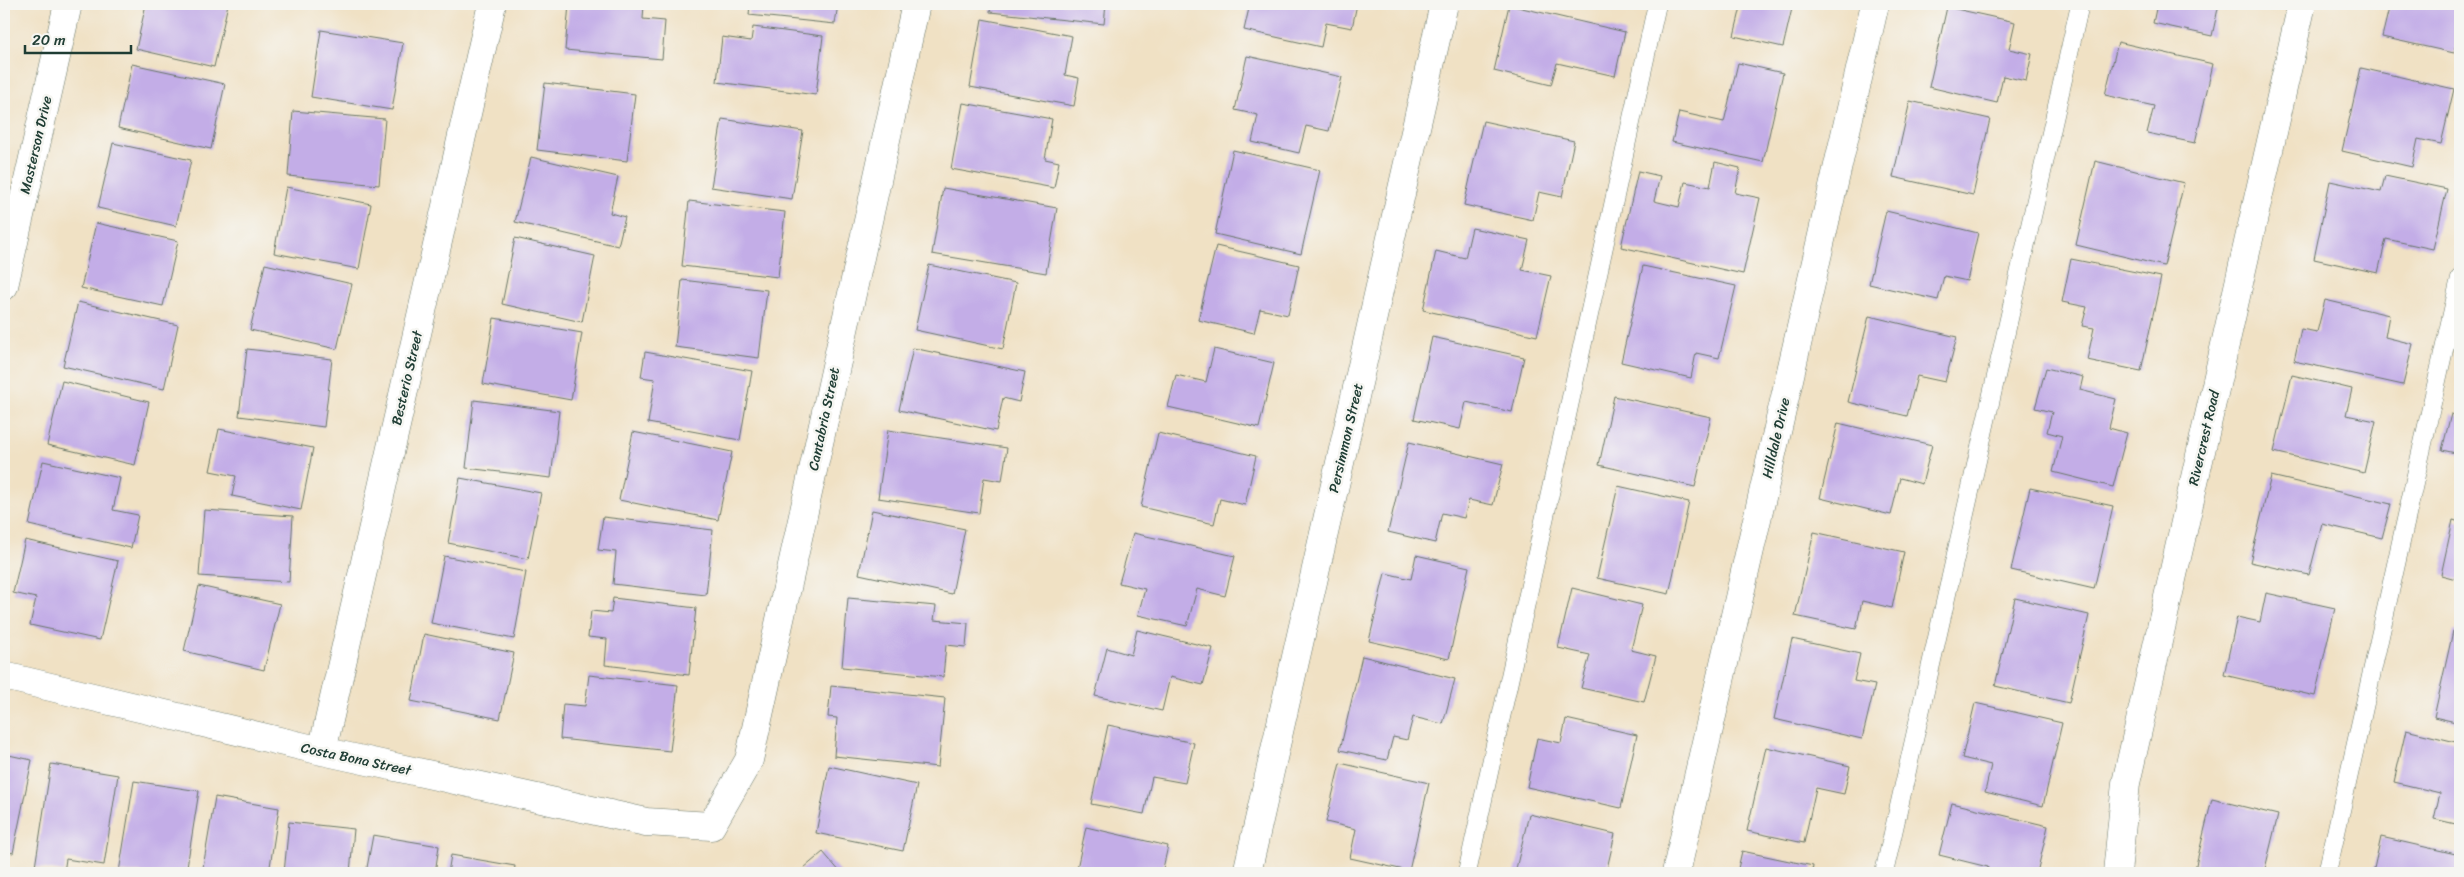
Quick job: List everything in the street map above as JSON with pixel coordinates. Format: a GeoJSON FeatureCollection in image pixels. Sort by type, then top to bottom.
{"type":"FeatureCollection","features":[{"type":"Feature","properties":{"kind":"street","name":"Masterson Drive"},"geometry":{"type":"LineString","coordinates":[[4,286],[68,4]]}},
{"type":"Feature","properties":{"kind":"street","name":"Besterio Street"},"geometry":{"type":"LineString","coordinates":[[322,752],[492,4]]}},
{"type":"Feature","properties":{"kind":"street","name":"Cantabria Street"},"geometry":{"type":"LineString","coordinates":[[711,826],[749,760],[916,4]]}},
{"type":"Feature","properties":{"kind":"street","name":"Persimmon Street"},"geometry":{"type":"LineString","coordinates":[[1248,873],[1444,4]]}},
{"type":"Feature","properties":{"kind":"street","name":"Hilldale Drive"},"geometry":{"type":"LineString","coordinates":[[1676,873],[1875,4]]}},
{"type":"Feature","properties":{"kind":"street","name":"Rivercrest Road"},"geometry":{"type":"LineString","coordinates":[[2117,873],[2126,783],[2302,4]]}},
{"type":"Feature","properties":{"kind":"street","name":"Costa Bona Street"},"geometry":{"type":"LineString","coordinates":[[4,676],[322,752],[646,822],[711,826]]}},
{"type":"Feature","properties":{"kind":"lane"},"geometry":{"type":"LineString","coordinates":[[1467,873],[1657,4]]}},
{"type":"Feature","properties":{"kind":"lane"},"geometry":{"type":"LineString","coordinates":[[1884,873],[2080,4]]}},
{"type":"Feature","properties":{"kind":"lane"},"geometry":{"type":"LineString","coordinates":[[2327,873],[2460,278]]}},
{"type":"Feature","properties":{"kind":"building"},"geometry":{"type":"Polygon","coordinates":[[[146,4],[228,4],[214,67],[136,49],[146,4]]]}},
{"type":"Feature","properties":{"kind":"building"},"geometry":{"type":"Polygon","coordinates":[[[569,4],[644,4],[643,19],[665,21],[662,59],[565,50],[569,4]]]}},
{"type":"Feature","properties":{"kind":"building"},"geometry":{"type":"Polygon","coordinates":[[[750,4],[838,4],[835,24],[749,15],[750,4]]]}},
{"type":"Feature","properties":{"kind":"building"},"geometry":{"type":"Polygon","coordinates":[[[991,4],[1106,4],[1104,24],[990,12],[991,4]]]}},
{"type":"Feature","properties":{"kind":"building"},"geometry":{"type":"Polygon","coordinates":[[[1250,4],[1357,4],[1352,28],[1326,23],[1321,47],[1244,30],[1250,4]]]}},
{"type":"Feature","properties":{"kind":"building"},"geometry":{"type":"Polygon","coordinates":[[[1732,4],[1793,4],[1783,47],[1734,36],[1741,7],[1732,4]]]}},
{"type":"Feature","properties":{"kind":"building"},"geometry":{"type":"Polygon","coordinates":[[[2157,4],[2219,4],[2212,36],[2153,23],[2157,4]]]}},
{"type":"Feature","properties":{"kind":"building"},"geometry":{"type":"Polygon","coordinates":[[[2390,4],[2460,4],[2460,26],[2454,53],[2382,37],[2390,4]]]}},
{"type":"Feature","properties":{"kind":"building"},"geometry":{"type":"Polygon","coordinates":[[[1509,5],[1625,32],[1615,76],[1557,63],[1551,85],[1494,71],[1509,5]]]}},
{"type":"Feature","properties":{"kind":"building"},"geometry":{"type":"Polygon","coordinates":[[[1947,7],[2015,22],[2009,49],[2032,54],[2026,81],[2003,76],[1997,103],[1929,87],[1947,7]]]}},
{"type":"Feature","properties":{"kind":"building"},"geometry":{"type":"Polygon","coordinates":[[[982,19],[1072,36],[1065,75],[1079,78],[1074,106],[970,87],[982,19]]]}},
{"type":"Feature","properties":{"kind":"building"},"geometry":{"type":"Polygon","coordinates":[[[753,27],[823,36],[816,95],[717,82],[722,37],[751,41],[753,27]]]}},
{"type":"Feature","properties":{"kind":"building"},"geometry":{"type":"Polygon","coordinates":[[[321,30],[403,43],[392,110],[311,97],[321,30]]]}},
{"type":"Feature","properties":{"kind":"building"},"geometry":{"type":"Polygon","coordinates":[[[2118,42],[2213,64],[2195,143],[2147,133],[2154,106],[2105,95],[2118,42]]]}},
{"type":"Feature","properties":{"kind":"building"},"geometry":{"type":"Polygon","coordinates":[[[1247,56],[1342,77],[1329,131],[1306,126],[1299,153],[1252,142],[1258,115],[1235,110],[1247,56]]]}},
{"type":"Feature","properties":{"kind":"building"},"geometry":{"type":"Polygon","coordinates":[[[1738,63],[1783,73],[1763,162],[1672,142],[1679,112],[1724,122],[1738,63]]]}},
{"type":"Feature","properties":{"kind":"building"},"geometry":{"type":"Polygon","coordinates":[[[132,64],[225,84],[211,149],[118,128],[132,64]]]}},
{"type":"Feature","properties":{"kind":"building"},"geometry":{"type":"Polygon","coordinates":[[[2361,68],[2454,89],[2441,144],[2418,139],[2412,167],[2342,151],[2361,68]]]}},
{"type":"Feature","properties":{"kind":"building"},"geometry":{"type":"Polygon","coordinates":[[[545,83],[635,94],[627,161],[537,150],[545,83]]]}},
{"type":"Feature","properties":{"kind":"building"},"geometry":{"type":"Polygon","coordinates":[[[1910,101],[1990,119],[1973,195],[1893,177],[1910,101]]]}},
{"type":"Feature","properties":{"kind":"building"},"geometry":{"type":"Polygon","coordinates":[[[963,103],[1052,119],[1045,159],[1059,162],[1054,188],[951,169],[963,103]]]}},
{"type":"Feature","properties":{"kind":"building"},"geometry":{"type":"Polygon","coordinates":[[[293,111],[385,119],[379,185],[288,176],[293,111]]]}},
{"type":"Feature","properties":{"kind":"building"},"geometry":{"type":"Polygon","coordinates":[[[722,119],[803,131],[792,199],[711,187],[722,119]]]}},
{"type":"Feature","properties":{"kind":"building"},"geometry":{"type":"Polygon","coordinates":[[[1483,121],[1574,141],[1562,197],[1539,192],[1533,220],[1464,205],[1483,121]]]}},
{"type":"Feature","properties":{"kind":"building"},"geometry":{"type":"Polygon","coordinates":[[[113,143],[191,160],[176,226],[98,208],[113,143]]]}},
{"type":"Feature","properties":{"kind":"building"},"geometry":{"type":"Polygon","coordinates":[[[1233,150],[1320,170],[1301,254],[1215,234],[1233,150]]]}},
{"type":"Feature","properties":{"kind":"building"},"geometry":{"type":"Polygon","coordinates":[[[531,157],[618,177],[610,213],[625,217],[618,246],[515,222],[531,157]]]}},
{"type":"Feature","properties":{"kind":"building"},"geometry":{"type":"Polygon","coordinates":[[[2095,161],[2184,183],[2164,266],[2076,245],[2095,161]]]}},
{"type":"Feature","properties":{"kind":"building"},"geometry":{"type":"Polygon","coordinates":[[[1715,162],[1740,168],[1735,193],[1760,198],[1743,274],[1621,247],[1638,171],[1660,176],[1654,201],[1679,207],[1685,182],[1710,187],[1715,162]]]}},
{"type":"Feature","properties":{"kind":"building"},"geometry":{"type":"Polygon","coordinates":[[[2385,176],[2447,189],[2433,249],[2386,239],[2378,273],[2314,259],[2330,181],[2381,192],[2385,176]]]}},
{"type":"Feature","properties":{"kind":"building"},"geometry":{"type":"Polygon","coordinates":[[[286,187],[371,204],[359,269],[274,253],[286,187]]]}},
{"type":"Feature","properties":{"kind":"building"},"geometry":{"type":"Polygon","coordinates":[[[943,188],[1057,208],[1046,273],[932,254],[943,188]]]}},
{"type":"Feature","properties":{"kind":"building"},"geometry":{"type":"Polygon","coordinates":[[[689,201],[785,212],[778,277],[682,266],[689,201]]]}},
{"type":"Feature","properties":{"kind":"building"},"geometry":{"type":"Polygon","coordinates":[[[1886,211],[1978,233],[1967,281],[1944,276],[1938,300],[1869,284],[1886,211]]]}},
{"type":"Feature","properties":{"kind":"building"},"geometry":{"type":"Polygon","coordinates":[[[96,223],[178,241],[163,306],[81,288],[96,223]]]}},
{"type":"Feature","properties":{"kind":"building"},"geometry":{"type":"Polygon","coordinates":[[[1472,228],[1529,240],[1522,270],[1551,276],[1537,336],[1423,310],[1436,251],[1465,258],[1472,228]]]}},
{"type":"Feature","properties":{"kind":"building"},"geometry":{"type":"Polygon","coordinates":[[[515,238],[595,256],[582,322],[502,304],[515,238]]]}},
{"type":"Feature","properties":{"kind":"building"},"geometry":{"type":"Polygon","coordinates":[[[1216,246],[1299,265],[1288,315],[1260,309],[1254,333],[1198,320],[1216,246]]]}},
{"type":"Feature","properties":{"kind":"building"},"geometry":{"type":"Polygon","coordinates":[[[2071,259],[2161,277],[2141,371],[2087,360],[2094,328],[2082,326],[2087,307],[2062,302],[2071,259]]]}},
{"type":"Feature","properties":{"kind":"building"},"geometry":{"type":"Polygon","coordinates":[[[265,264],[352,284],[337,349],[250,330],[265,264]]]}},
{"type":"Feature","properties":{"kind":"building"},"geometry":{"type":"Polygon","coordinates":[[[929,265],[1016,283],[1003,349],[915,330],[929,265]]]}},
{"type":"Feature","properties":{"kind":"building"},"geometry":{"type":"Polygon","coordinates":[[[1643,266],[1736,286],[1719,358],[1696,353],[1691,378],[1621,362],[1643,266]]]}},
{"type":"Feature","properties":{"kind":"building"},"geometry":{"type":"Polygon","coordinates":[[[682,280],[767,290],[759,358],[675,347],[682,280]]]}},
{"type":"Feature","properties":{"kind":"building"},"geometry":{"type":"Polygon","coordinates":[[[2325,300],[2389,315],[2385,337],[2413,344],[2403,385],[2294,361],[2301,329],[2317,332],[2325,300]]]}},
{"type":"Feature","properties":{"kind":"building"},"geometry":{"type":"Polygon","coordinates":[[[78,302],[178,325],[164,389],[63,366],[78,302]]]}},
{"type":"Feature","properties":{"kind":"building"},"geometry":{"type":"Polygon","coordinates":[[[1869,316],[1957,337],[1945,382],[1917,376],[1907,416],[1848,402],[1869,316]]]}},
{"type":"Feature","properties":{"kind":"building"},"geometry":{"type":"Polygon","coordinates":[[[494,318],[582,333],[571,400],[483,384],[494,318]]]}},
{"type":"Feature","properties":{"kind":"building"},"geometry":{"type":"Polygon","coordinates":[[[1432,337],[1524,357],[1512,412],[1466,402],[1460,429],[1414,419],[1432,337]]]}},
{"type":"Feature","properties":{"kind":"building"},"geometry":{"type":"Polygon","coordinates":[[[913,348],[1025,372],[1019,402],[1003,398],[996,431],[899,410],[913,348]]]}},
{"type":"Feature","properties":{"kind":"building"},"geometry":{"type":"Polygon","coordinates":[[[247,349],[332,359],[324,427],[239,416],[247,349]]]}},
{"type":"Feature","properties":{"kind":"building"},"geometry":{"type":"Polygon","coordinates":[[[1214,349],[1274,363],[1259,428],[1168,407],[1176,375],[1206,382],[1214,349]]]}},
{"type":"Feature","properties":{"kind":"building"},"geometry":{"type":"Polygon","coordinates":[[[645,352],[752,371],[740,440],[648,423],[655,379],[641,377],[645,352]]]}},
{"type":"Feature","properties":{"kind":"building"},"geometry":{"type":"Polygon","coordinates":[[[2046,368],[2083,377],[2080,390],[2116,399],[2109,428],[2127,433],[2113,487],[2053,472],[2062,436],[2047,432],[2052,412],[2035,408],[2046,368]]]}},
{"type":"Feature","properties":{"kind":"building"},"geometry":{"type":"Polygon","coordinates":[[[2292,375],[2352,389],[2346,415],[2376,421],[2364,473],[2274,452],[2292,375]]]}},
{"type":"Feature","properties":{"kind":"building"},"geometry":{"type":"Polygon","coordinates":[[[62,381],[149,402],[135,465],[47,445],[62,381]]]}},
{"type":"Feature","properties":{"kind":"building"},"geometry":{"type":"Polygon","coordinates":[[[1614,396],[1711,417],[1695,487],[1599,465],[1614,396]]]}},
{"type":"Feature","properties":{"kind":"building"},"geometry":{"type":"Polygon","coordinates":[[[474,400],[559,411],[551,478],[466,468],[474,400]]]}},
{"type":"Feature","properties":{"kind":"building"},"geometry":{"type":"Polygon","coordinates":[[[2451,414],[2460,416],[2460,454],[2442,450],[2451,414]]]}},
{"type":"Feature","properties":{"kind":"building"},"geometry":{"type":"Polygon","coordinates":[[[1838,423],[1932,445],[1922,484],[1900,478],[1891,515],[1820,498],[1838,423]]]}},
{"type":"Feature","properties":{"kind":"building"},"geometry":{"type":"Polygon","coordinates":[[[219,429],[313,448],[301,510],[232,496],[236,476],[210,471],[219,429]]]}},
{"type":"Feature","properties":{"kind":"building"},"geometry":{"type":"Polygon","coordinates":[[[888,430],[1007,448],[1002,481],[984,478],[979,513],[878,498],[888,430]]]}},
{"type":"Feature","properties":{"kind":"building"},"geometry":{"type":"Polygon","coordinates":[[[633,432],[732,452],[718,520],[619,500],[633,432]]]}},
{"type":"Feature","properties":{"kind":"building"},"geometry":{"type":"Polygon","coordinates":[[[1158,433],[1256,456],[1245,505],[1220,499],[1214,524],[1141,507],[1158,433]]]}},
{"type":"Feature","properties":{"kind":"building"},"geometry":{"type":"Polygon","coordinates":[[[1409,442],[1503,464],[1493,505],[1469,500],[1464,518],[1442,513],[1435,543],[1388,532],[1409,442]]]}},
{"type":"Feature","properties":{"kind":"building"},"geometry":{"type":"Polygon","coordinates":[[[43,461],[120,478],[113,510],[138,515],[131,548],[29,525],[43,461]]]}},
{"type":"Feature","properties":{"kind":"building"},"geometry":{"type":"Polygon","coordinates":[[[2271,476],[2391,504],[2382,538],[2322,524],[2309,575],[2250,562],[2271,476]]]}},
{"type":"Feature","properties":{"kind":"building"},"geometry":{"type":"Polygon","coordinates":[[[460,478],[541,493],[528,559],[448,543],[460,478]]]}},
{"type":"Feature","properties":{"kind":"building"},"geometry":{"type":"Polygon","coordinates":[[[1618,486],[1689,502],[1669,594],[1597,578],[1618,486]]]}},
{"type":"Feature","properties":{"kind":"building"},"geometry":{"type":"Polygon","coordinates":[[[2030,488],[2113,506],[2094,589],[2011,570],[2030,488]]]}},
{"type":"Feature","properties":{"kind":"building"},"geometry":{"type":"Polygon","coordinates":[[[204,510],[293,516],[289,582],[199,576],[204,510]]]}},
{"type":"Feature","properties":{"kind":"building"},"geometry":{"type":"Polygon","coordinates":[[[872,510],[965,529],[952,594],[859,574],[872,510]]]}},
{"type":"Feature","properties":{"kind":"building"},"geometry":{"type":"Polygon","coordinates":[[[603,517],[713,530],[706,595],[613,584],[616,552],[598,550],[603,517]]]}},
{"type":"Feature","properties":{"kind":"building"},"geometry":{"type":"Polygon","coordinates":[[[2453,520],[2460,522],[2460,580],[2441,575],[2453,520]]]}},
{"type":"Feature","properties":{"kind":"building"},"geometry":{"type":"Polygon","coordinates":[[[1814,532],[1904,552],[1892,608],[1862,601],[1856,629],[1795,616],[1814,532]]]}},
{"type":"Feature","properties":{"kind":"building"},"geometry":{"type":"Polygon","coordinates":[[[1133,533],[1235,556],[1225,596],[1197,589],[1187,626],[1138,615],[1145,589],[1119,583],[1133,533]]]}},
{"type":"Feature","properties":{"kind":"building"},"geometry":{"type":"Polygon","coordinates":[[[25,540],[118,561],[100,640],[30,625],[36,598],[13,593],[25,540]]]}},
{"type":"Feature","properties":{"kind":"building"},"geometry":{"type":"Polygon","coordinates":[[[1416,555],[1469,567],[1449,659],[1369,641],[1385,573],[1411,579],[1416,555]]]}},
{"type":"Feature","properties":{"kind":"building"},"geometry":{"type":"Polygon","coordinates":[[[444,556],[526,572],[514,639],[431,623],[444,556]]]}},
{"type":"Feature","properties":{"kind":"building"},"geometry":{"type":"Polygon","coordinates":[[[199,586],[280,604],[264,670],[184,651],[199,586]]]}},
{"type":"Feature","properties":{"kind":"building"},"geometry":{"type":"Polygon","coordinates":[[[1572,588],[1642,605],[1631,650],[1656,656],[1644,702],[1581,688],[1590,655],[1558,648],[1572,588]]]}},
{"type":"Feature","properties":{"kind":"building"},"geometry":{"type":"Polygon","coordinates":[[[2266,593],[2335,608],[2315,696],[2224,675],[2237,617],[2260,622],[2266,593]]]}},
{"type":"Feature","properties":{"kind":"building"},"geometry":{"type":"Polygon","coordinates":[[[613,598],[696,608],[689,675],[605,665],[607,639],[588,637],[591,611],[611,613],[613,598]]]}},
{"type":"Feature","properties":{"kind":"building"},"geometry":{"type":"Polygon","coordinates":[[[848,598],[936,606],[934,620],[968,623],[966,647],[946,645],[943,677],[842,667],[848,598]]]}},
{"type":"Feature","properties":{"kind":"building"},"geometry":{"type":"Polygon","coordinates":[[[2015,598],[2089,615],[2069,703],[1995,686],[2015,598]]]}},
{"type":"Feature","properties":{"kind":"building"},"geometry":{"type":"Polygon","coordinates":[[[1137,630],[1213,648],[1203,685],[1170,677],[1162,711],[1095,696],[1107,648],[1131,655],[1137,630]]]}},
{"type":"Feature","properties":{"kind":"building"},"geometry":{"type":"Polygon","coordinates":[[[2453,631],[2460,632],[2460,723],[2434,717],[2453,631]]]}},
{"type":"Feature","properties":{"kind":"building"},"geometry":{"type":"Polygon","coordinates":[[[424,634],[514,653],[500,719],[411,701],[424,634]]]}},
{"type":"Feature","properties":{"kind":"building"},"geometry":{"type":"Polygon","coordinates":[[[1792,639],[1860,654],[1854,681],[1875,685],[1862,739],[1774,719],[1792,639]]]}},
{"type":"Feature","properties":{"kind":"building"},"geometry":{"type":"Polygon","coordinates":[[[1362,656],[1455,679],[1443,724],[1413,717],[1407,740],[1393,737],[1387,760],[1340,750],[1362,656]]]}},
{"type":"Feature","properties":{"kind":"building"},"geometry":{"type":"Polygon","coordinates":[[[589,675],[678,685],[670,751],[560,739],[563,704],[585,706],[589,675]]]}},
{"type":"Feature","properties":{"kind":"building"},"geometry":{"type":"Polygon","coordinates":[[[831,686],[945,698],[938,767],[834,756],[837,718],[828,717],[831,686]]]}},
{"type":"Feature","properties":{"kind":"building"},"geometry":{"type":"Polygon","coordinates":[[[1975,703],[2062,723],[2043,806],[1985,792],[1991,765],[1962,758],[1975,703]]]}},
{"type":"Feature","properties":{"kind":"building"},"geometry":{"type":"Polygon","coordinates":[[[1566,719],[1637,735],[1621,808],[1527,787],[1537,738],[1561,743],[1566,719]]]}},
{"type":"Feature","properties":{"kind":"building"},"geometry":{"type":"Polygon","coordinates":[[[1108,725],[1194,743],[1185,783],[1152,777],[1144,814],[1091,804],[1108,725]]]}},
{"type":"Feature","properties":{"kind":"building"},"geometry":{"type":"Polygon","coordinates":[[[2406,730],[2460,743],[2460,825],[2434,819],[2440,793],[2394,782],[2406,730]]]}},
{"type":"Feature","properties":{"kind":"building"},"geometry":{"type":"Polygon","coordinates":[[[1766,747],[1850,766],[1844,794],[1816,788],[1804,843],[1747,831],[1766,747]]]}},
{"type":"Feature","properties":{"kind":"building"},"geometry":{"type":"Polygon","coordinates":[[[4,754],[32,760],[13,853],[4,851],[4,754]]]}},
{"type":"Feature","properties":{"kind":"building"},"geometry":{"type":"Polygon","coordinates":[[[1340,763],[1429,783],[1409,871],[1350,858],[1356,829],[1326,822],[1340,763]]]}},
{"type":"Feature","properties":{"kind":"building"},"geometry":{"type":"Polygon","coordinates":[[[51,764],[118,775],[104,865],[66,859],[64,872],[35,867],[51,764]]]}},
{"type":"Feature","properties":{"kind":"building"},"geometry":{"type":"Polygon","coordinates":[[[829,766],[917,785],[903,851],[816,833],[829,766]]]}},
{"type":"Feature","properties":{"kind":"building"},"geometry":{"type":"Polygon","coordinates":[[[134,781],[199,791],[186,873],[119,872],[134,781]]]}},
{"type":"Feature","properties":{"kind":"building"},"geometry":{"type":"Polygon","coordinates":[[[215,797],[279,808],[269,873],[202,873],[215,797]]]}},
{"type":"Feature","properties":{"kind":"building"},"geometry":{"type":"Polygon","coordinates":[[[2212,799],[2278,815],[2264,873],[2194,873],[2212,799]]]}},
{"type":"Feature","properties":{"kind":"building"},"geometry":{"type":"Polygon","coordinates":[[[1952,803],[2048,826],[2037,873],[1986,873],[1988,867],[1939,855],[1952,803]]]}},
{"type":"Feature","properties":{"kind":"building"},"geometry":{"type":"Polygon","coordinates":[[[1529,814],[1615,834],[1606,873],[1515,873],[1529,814]]]}},
{"type":"Feature","properties":{"kind":"building"},"geometry":{"type":"Polygon","coordinates":[[[289,822],[354,829],[350,873],[284,873],[289,822]]]}},
{"type":"Feature","properties":{"kind":"building"},"geometry":{"type":"Polygon","coordinates":[[[1086,827],[1168,846],[1162,873],[1076,873],[1086,827]]]}},
{"type":"Feature","properties":{"kind":"building"},"geometry":{"type":"Polygon","coordinates":[[[373,835],[439,846],[435,873],[366,873],[373,835]]]}},
{"type":"Feature","properties":{"kind":"building"},"geometry":{"type":"Polygon","coordinates":[[[2381,837],[2460,855],[2460,873],[2373,873],[2381,837]]]}},
{"type":"Feature","properties":{"kind":"building"},"geometry":{"type":"Polygon","coordinates":[[[1742,851],[1813,866],[1812,873],[1737,873],[1742,851]]]}},
{"type":"Feature","properties":{"kind":"building"},"geometry":{"type":"Polygon","coordinates":[[[823,852],[841,873],[798,873],[823,852]]]}},
{"type":"Feature","properties":{"kind":"building"},"geometry":{"type":"Polygon","coordinates":[[[451,855],[515,866],[514,873],[448,873],[451,855]]]}}]}
